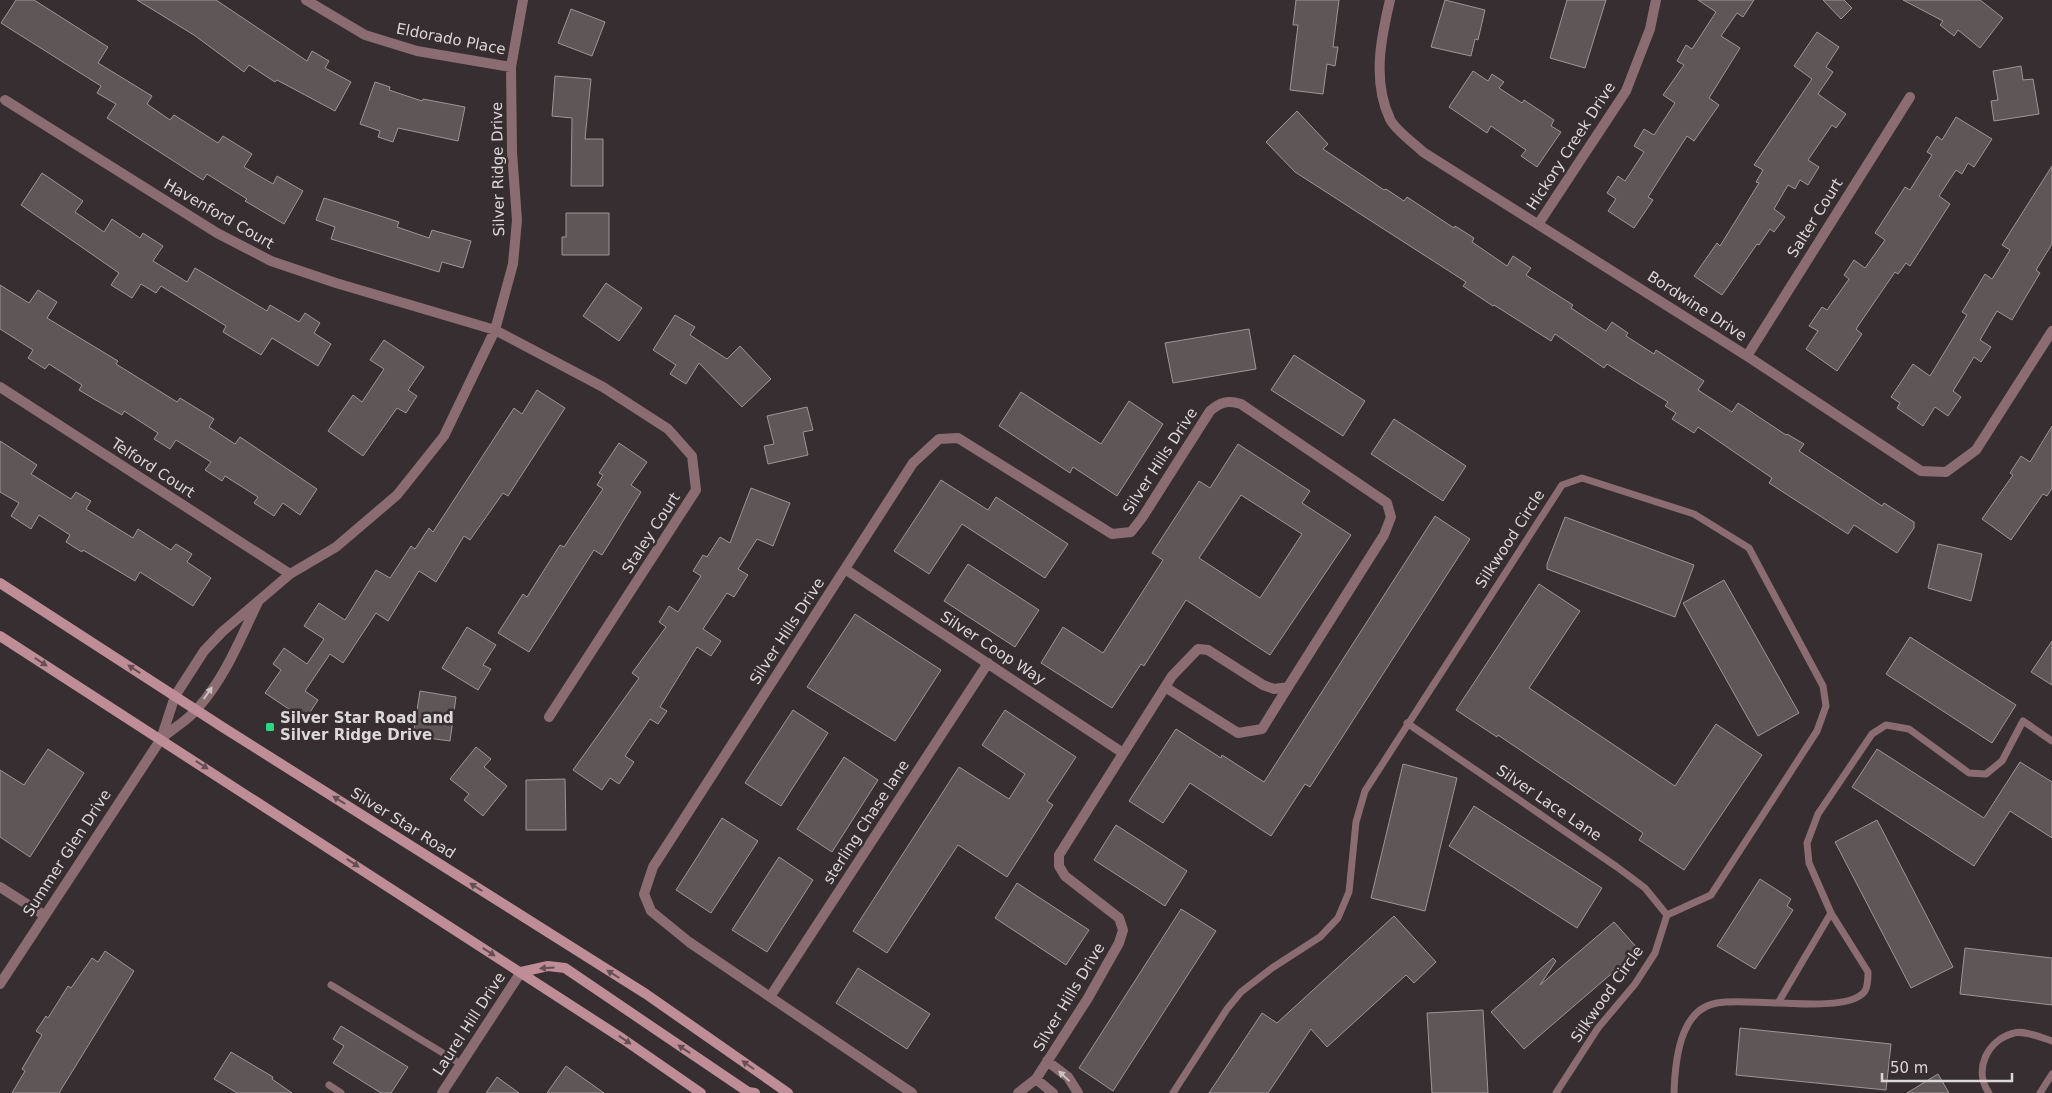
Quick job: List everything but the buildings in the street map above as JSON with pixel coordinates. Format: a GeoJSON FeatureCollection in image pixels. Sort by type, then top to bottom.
{"type":"FeatureCollection","features":[{"type":"Feature","properties":{"kind":"main road","name":"Silver Star Road"},"geometry":{"type":"LineString","coordinates":[[0,582],[174,696],[646,994],[788,1093]]}},
{"type":"Feature","properties":{"kind":"main road"},"geometry":{"type":"LineString","coordinates":[[0,636],[521,972],[701,1093]]}},
{"type":"Feature","properties":{"kind":"main road"},"geometry":{"type":"LineString","coordinates":[[521,972],[548,966],[564,968],[748,1092],[755,1093]]}},
{"type":"Feature","properties":{"kind":"street","name":"Eldorado Place"},"geometry":{"type":"LineString","coordinates":[[306,0],[364,35],[417,51],[511,67]]}},
{"type":"Feature","properties":{"kind":"street","name":"Silver Ridge Drive"},"geometry":{"type":"LineString","coordinates":[[161,739],[174,696],[204,651],[259,599],[290,574],[336,547],[396,495],[444,436],[495,330],[513,264],[517,220],[512,152],[511,67],[523,0]]}},
{"type":"Feature","properties":{"kind":"street","name":"Bordwine Drive"},"geometry":{"type":"LineString","coordinates":[[1390,0],[1380,42],[1380,84],[1390,120],[1423,152],[1539,223],[1747,356],[1921,471],[1946,472],[1976,450],[2052,331]]}},
{"type":"Feature","properties":{"kind":"street","name":"Hickory Creek Drive"},"geometry":{"type":"LineString","coordinates":[[1539,223],[1626,91],[1650,29],[1656,0]]}},
{"type":"Feature","properties":{"kind":"street","name":"Salter Court"},"geometry":{"type":"LineString","coordinates":[[1747,356],[1910,97]]}},
{"type":"Feature","properties":{"kind":"street","name":"Havenford Court"},"geometry":{"type":"LineString","coordinates":[[5,100],[217,233],[272,261],[336,283],[495,330]]}},
{"type":"Feature","properties":{"kind":"street","name":"Staley Court"},"geometry":{"type":"LineString","coordinates":[[495,330],[556,361],[668,429],[692,456],[696,490],[549,717]]}},
{"type":"Feature","properties":{"kind":"street","name":"Telford Court"},"geometry":{"type":"LineString","coordinates":[[0,387],[290,574]]}},
{"type":"Feature","properties":{"kind":"street","name":"Silver Hills Drive"},"geometry":{"type":"LineString","coordinates":[[912,1093],[689,942],[651,911],[644,894],[653,867],[914,463],[939,439],[958,438],[1112,534],[1131,532],[1142,518],[1210,411],[1222,403],[1230,401],[1241,404],[1387,503],[1391,517],[1384,535],[1288,687],[1274,689],[1263,685],[1208,650],[1198,649],[1172,676],[1058,855],[1059,866],[1065,876],[1119,918],[1123,930],[1119,943],[1088,998],[1036,1079],[1018,1093]]}},
{"type":"Feature","properties":{"kind":"street","name":"Silver Coop Way"},"geometry":{"type":"LineString","coordinates":[[845,569],[1123,753]]}},
{"type":"Feature","properties":{"kind":"street","name":"Silver Ridge Drive"},"geometry":{"type":"LineString","coordinates":[[161,739],[196,710],[228,665],[259,599]]}},
{"type":"Feature","properties":{"kind":"street","name":"sterling Chase lane"},"geometry":{"type":"LineString","coordinates":[[770,996],[988,663]]}},
{"type":"Feature","properties":{"kind":"street"},"geometry":{"type":"LineString","coordinates":[[1165,687],[1238,733],[1262,729],[1288,687]]}},
{"type":"Feature","properties":{"kind":"street","name":"Summer Glen Drive"},"geometry":{"type":"LineString","coordinates":[[0,984],[161,739]]}},
{"type":"Feature","properties":{"kind":"street"},"geometry":{"type":"LineString","coordinates":[[0,887],[44,915]]}},
{"type":"Feature","properties":{"kind":"street","name":"Laurel Hill Drive"},"geometry":{"type":"LineString","coordinates":[[442,1093],[521,972]]}},
{"type":"Feature","properties":{"kind":"street"},"geometry":{"type":"LineString","coordinates":[[1047,1061],[1068,1078],[1078,1093]]}},
{"type":"Feature","properties":{"kind":"street"},"geometry":{"type":"LineString","coordinates":[[1036,1079],[1053,1093]]}},
{"type":"Feature","properties":{"kind":"lane","name":"Silkwood Circle"},"geometry":{"type":"LineString","coordinates":[[1173,1093],[1240,992],[1272,968],[1320,937],[1338,918],[1349,892],[1356,822],[1365,791],[1407,723],[1562,486],[1582,478],[1694,514],[1749,548],[1823,686],[1826,706],[1817,731],[1711,895],[1667,915],[1654,954],[1634,984],[1598,1028],[1556,1093]]}},
{"type":"Feature","properties":{"kind":"lane"},"geometry":{"type":"LineString","coordinates":[[1674,1093],[1675,1062],[1685,1030],[1697,1012],[1716,1003],[1848,1002],[1859,997],[1866,990],[1868,972],[1831,913],[1809,863],[1807,843],[1818,814],[1872,734],[1886,725],[1909,729],[1969,773],[1986,774],[2002,761],[2024,721],[2052,741]]}},
{"type":"Feature","properties":{"kind":"lane","name":"Silver Lace Lane"},"geometry":{"type":"LineString","coordinates":[[1407,723],[1617,867],[1645,888],[1667,915]]}},
{"type":"Feature","properties":{"kind":"lane"},"geometry":{"type":"LineString","coordinates":[[1778,1003],[1831,913]]}},
{"type":"Feature","properties":{"kind":"lane"},"geometry":{"type":"LineString","coordinates":[[331,984],[461,1064]]}},
{"type":"Feature","properties":{"kind":"lane"},"geometry":{"type":"LineString","coordinates":[[1989,1093],[1982,1083],[1982,1063],[1994,1042],[2016,1032],[2052,1041]]}},
{"type":"Feature","properties":{"kind":"lane"},"geometry":{"type":"LineString","coordinates":[[2040,1093],[2052,1074]]}},
{"type":"Feature","properties":{"kind":"lane"},"geometry":{"type":"LineString","coordinates":[[329,1085],[341,1093]]}},
{"type":"Feature","properties":{"kind":"place","name":"Silver Star Road and Silver Ridge Drive"},"geometry":{"type":"Point","coordinates":[270,727]}}]}
